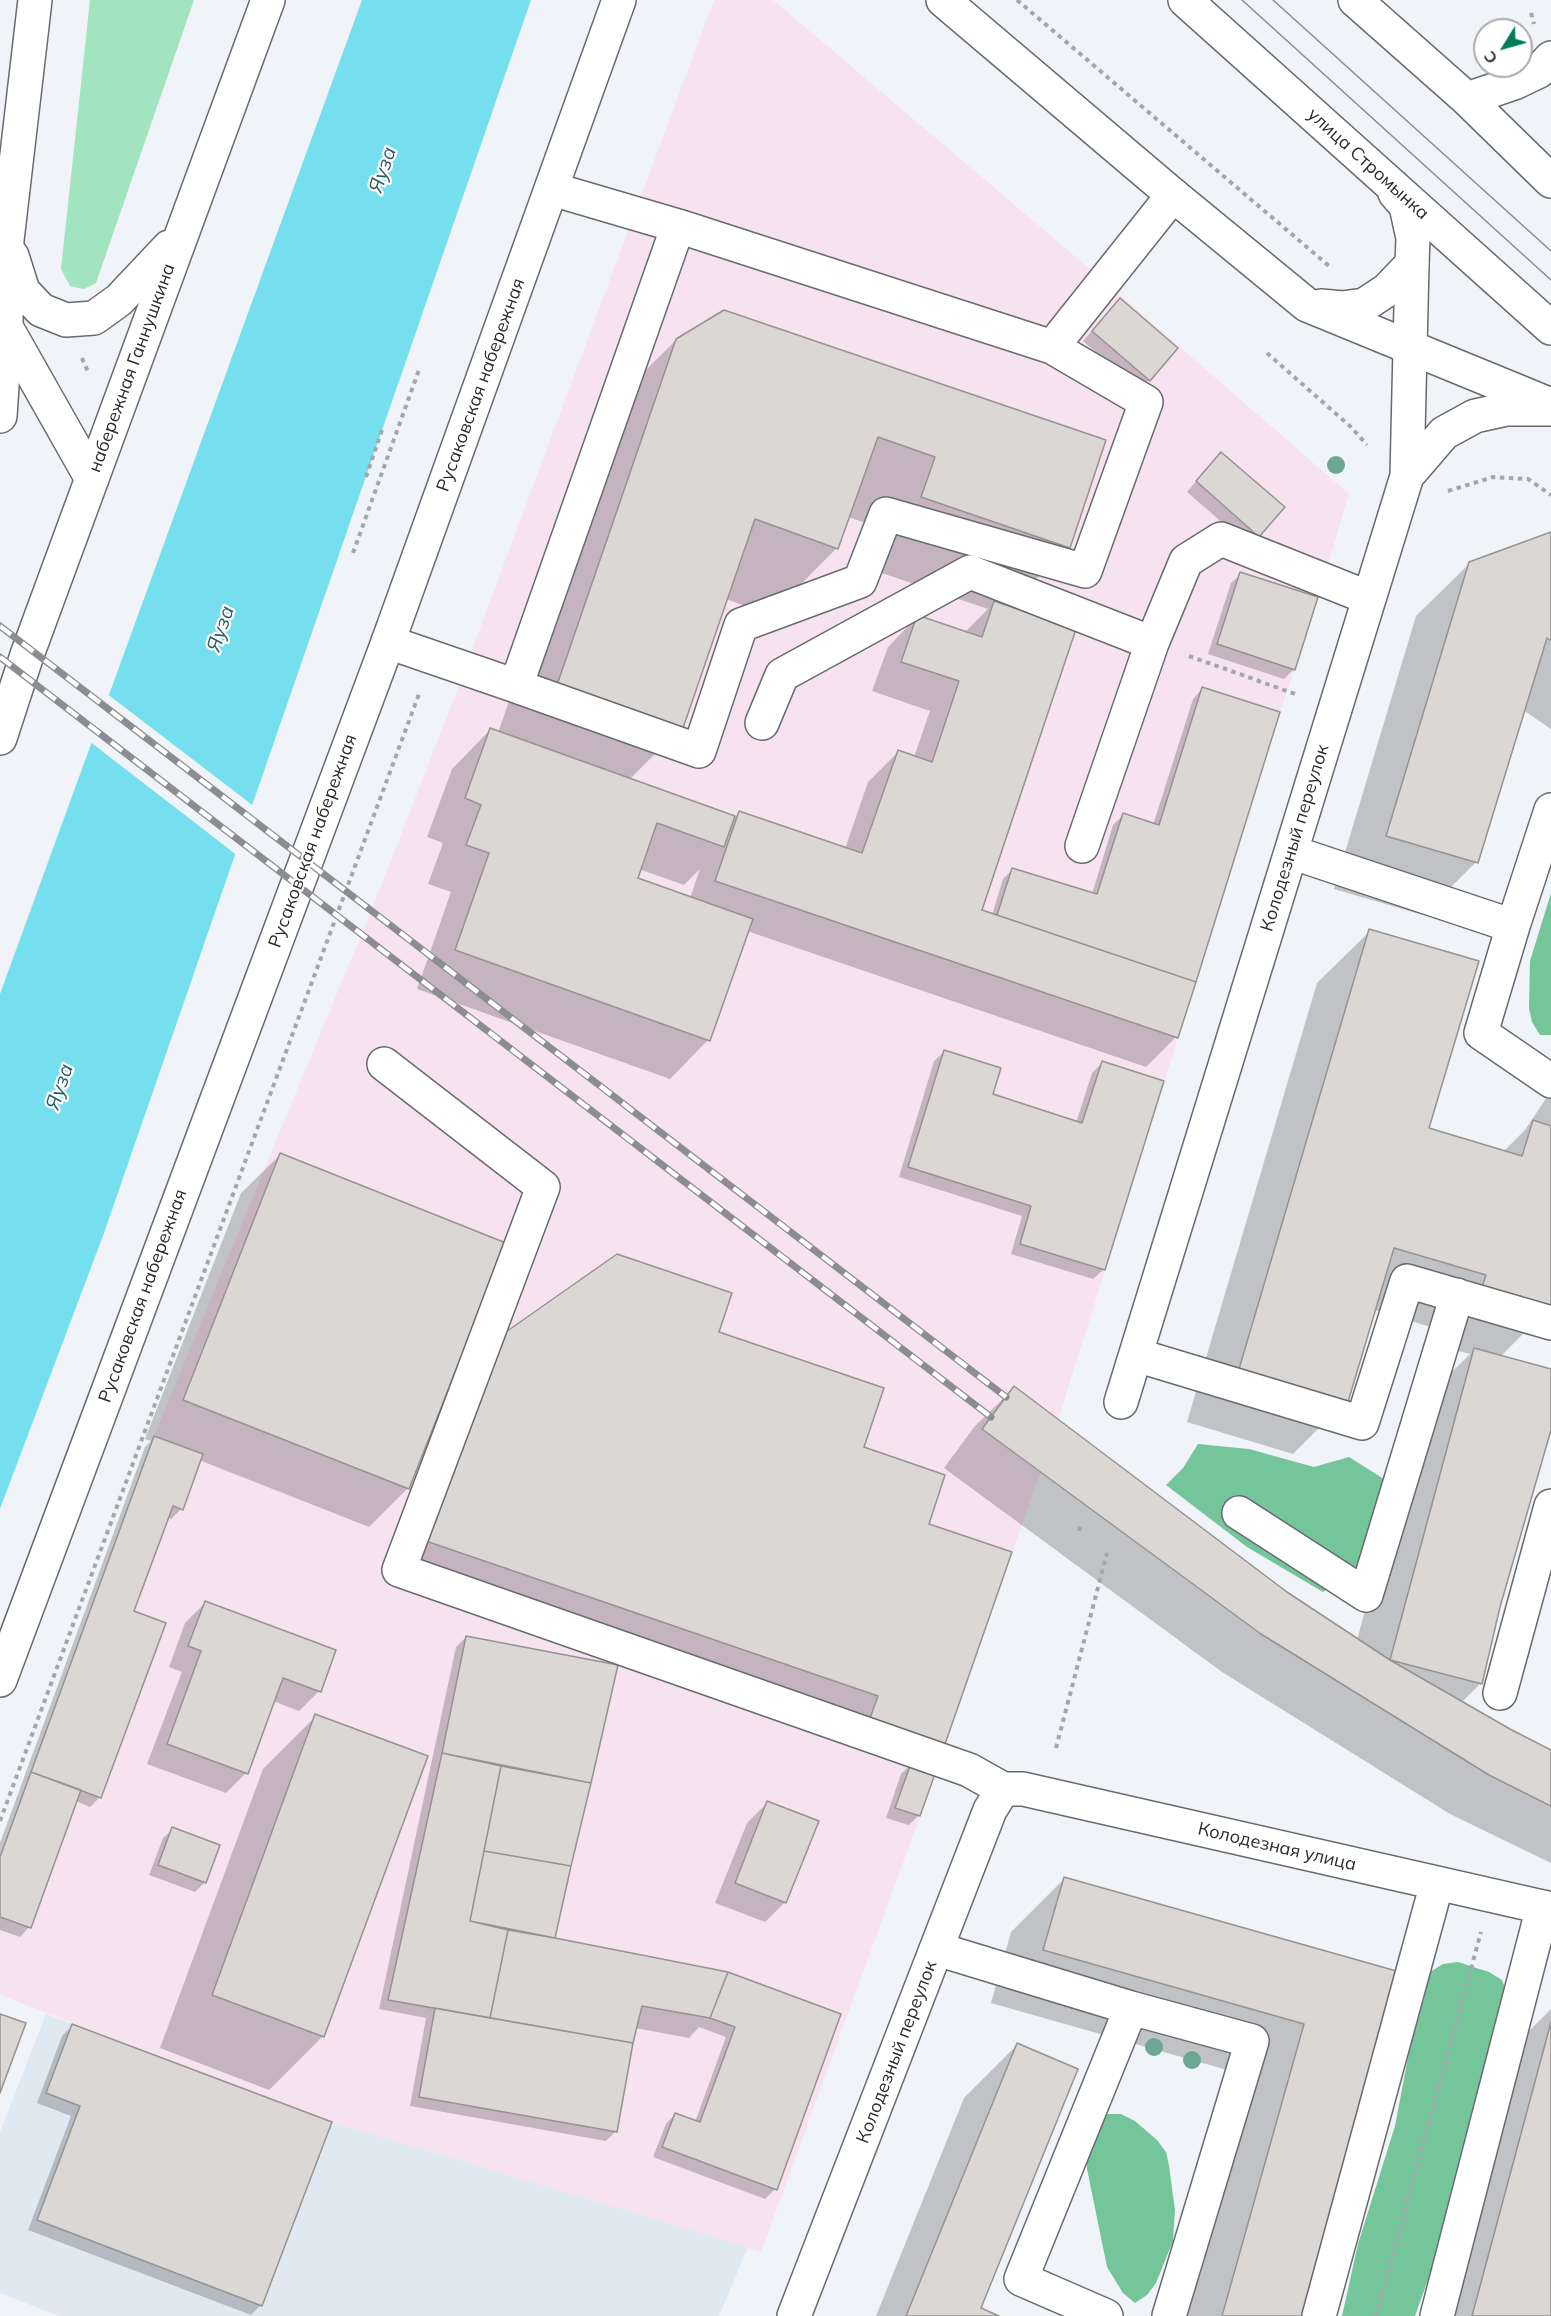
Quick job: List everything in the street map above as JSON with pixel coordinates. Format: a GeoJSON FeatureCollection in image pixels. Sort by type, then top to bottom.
{"type":"FeatureCollection","features":[{"type":"Feature","properties":{"kind":"main road"},"geometry":{"type":"LineString","coordinates":[[0,416],[6,327],[7,240],[35,0]]}},
{"type":"Feature","properties":{"kind":"main road","name":"набережная Ганнушкина"},"geometry":{"type":"LineString","coordinates":[[2,728],[179,237],[268,0]]}},
{"type":"Feature","properties":{"kind":"main road","name":"Русаковская набережная"},"geometry":{"type":"LineString","coordinates":[[0,1680],[388,642],[619,0]]}},
{"type":"Feature","properties":{"kind":"main road"},"geometry":{"type":"LineString","coordinates":[[943,0],[1307,305],[1551,407]]}},
{"type":"Feature","properties":{"kind":"main road","name":"улица Стромынка"},"geometry":{"type":"LineString","coordinates":[[1185,0],[1551,328]]}},
{"type":"Feature","properties":{"kind":"main road"},"geometry":{"type":"LineString","coordinates":[[1355,0],[1467,99],[1551,181]]}},
{"type":"Feature","properties":{"kind":"main road"},"geometry":{"type":"LineString","coordinates":[[1467,99],[1531,75],[1539,71],[1551,58]]}},
{"type":"Feature","properties":{"kind":"main road","name":"Колодезный переулок"},"geometry":{"type":"LineString","coordinates":[[1121,1402],[1407,476],[1413,238],[1406,206],[1379,173]]}},
{"type":"Feature","properties":{"kind":"main road"},"geometry":{"type":"LineString","coordinates":[[388,642],[699,751],[741,625],[860,581],[886,514],[1085,571],[1146,402],[1052,347],[678,226],[552,189]]}},
{"type":"Feature","properties":{"kind":"main road"},"geometry":{"type":"LineString","coordinates":[[1052,347],[1173,195]]}},
{"type":"Feature","properties":{"kind":"main road"},"geometry":{"type":"LineString","coordinates":[[516,687],[678,226]]}},
{"type":"Feature","properties":{"kind":"main road"},"geometry":{"type":"LineString","coordinates":[[7,240],[23,291],[41,310],[66,320],[94,318],[119,300],[179,237]]}},
{"type":"Feature","properties":{"kind":"main road"},"geometry":{"type":"LineString","coordinates":[[1307,305],[1342,308],[1364,305],[1387,290],[1412,264]]}},
{"type":"Feature","properties":{"kind":"main road"},"geometry":{"type":"LineString","coordinates":[[6,327],[92,479]]}},
{"type":"Feature","properties":{"kind":"main road"},"geometry":{"type":"LineString","coordinates":[[1407,476],[1444,433],[1476,416],[1507,409],[1551,407]]}},
{"type":"Feature","properties":{"kind":"main road"},"geometry":{"type":"LineString","coordinates":[[1082,846],[1152,643],[1186,561],[1221,539],[1369,598]]}},
{"type":"Feature","properties":{"kind":"main road"},"geometry":{"type":"LineString","coordinates":[[762,723],[782,675],[970,572],[1152,643]]}},
{"type":"Feature","properties":{"kind":"main road"},"geometry":{"type":"LineString","coordinates":[[1551,810],[1481,1033],[1551,1081]]}},
{"type":"Feature","properties":{"kind":"main road"},"geometry":{"type":"LineString","coordinates":[[1291,852],[1513,926]]}},
{"type":"Feature","properties":{"kind":"main road"},"geometry":{"type":"LineString","coordinates":[[384,1064],[543,1187],[399,1570],[969,1770],[1003,1790]]}},
{"type":"Feature","properties":{"kind":"main road"},"geometry":{"type":"LineString","coordinates":[[1136,1355],[1362,1423],[1407,1281],[1551,1323]]}},
{"type":"Feature","properties":{"kind":"main road"},"geometry":{"type":"LineString","coordinates":[[1239,1513],[1366,1595],[1457,1296]]}},
{"type":"Feature","properties":{"kind":"main road"},"geometry":{"type":"LineString","coordinates":[[1500,1693],[1551,1506]]}},
{"type":"Feature","properties":{"kind":"main road","name":"Колодезная улица"},"geometry":{"type":"LineString","coordinates":[[1003,1790],[1023,1789],[1547,1908]]}},
{"type":"Feature","properties":{"kind":"main road","name":"Колодезный переулок"},"geometry":{"type":"LineString","coordinates":[[795,2316],[990,1810],[1003,1790]]}},
{"type":"Feature","properties":{"kind":"main road"},"geometry":{"type":"LineString","coordinates":[[1319,2316],[1437,1883]]}},
{"type":"Feature","properties":{"kind":"main road"},"geometry":{"type":"LineString","coordinates":[[1437,2316],[1547,1908]]}},
{"type":"Feature","properties":{"kind":"main road"},"geometry":{"type":"LineString","coordinates":[[937,1949],[1131,2008],[1252,2041],[1169,2316]]}},
{"type":"Feature","properties":{"kind":"main road"},"geometry":{"type":"LineString","coordinates":[[1106,2316],[1021,2279],[1131,2008]]}},
{"type":"Feature","properties":{"kind":"path"},"geometry":{"type":"LineString","coordinates":[[1017,0],[1335,272]]}},
{"type":"Feature","properties":{"kind":"path"},"geometry":{"type":"LineString","coordinates":[[1267,353],[1352,427],[1366,442],[1368,451]]}},
{"type":"Feature","properties":{"kind":"path"},"geometry":{"type":"LineString","coordinates":[[353,553],[420,367]]}},
{"type":"Feature","properties":{"kind":"path"},"geometry":{"type":"LineString","coordinates":[[366,477],[382,430]]}},
{"type":"Feature","properties":{"kind":"path"},"geometry":{"type":"LineString","coordinates":[[1152,643],[1335,709]]}},
{"type":"Feature","properties":{"kind":"path"},"geometry":{"type":"LineString","coordinates":[[0,1821],[433,657]]}},
{"type":"Feature","properties":{"kind":"path"},"geometry":{"type":"LineString","coordinates":[[1079,1531],[1081,1523]]}},
{"type":"Feature","properties":{"kind":"path"},"geometry":{"type":"LineString","coordinates":[[1056,1748],[1107,1553]]}},
{"type":"Feature","properties":{"kind":"path"},"geometry":{"type":"LineString","coordinates":[[1376,2316],[1491,1896]]}},
{"type":"Feature","properties":{"kind":"shaded area"},"geometry":{"type":"Polygon","coordinates":[[[714,0],[773,0],[1104,281],[1349,494],[1058,1420],[1014,1386],[982,1428],[1041,1470],[920,1816],[761,2252],[332,2122],[0,1995],[0,1857],[154,1436],[376,899],[453,701],[714,0]]]}},
{"type":"Feature","properties":{"kind":"shaded area"},"geometry":{"type":"Polygon","coordinates":[[[46,2014],[332,2122],[748,2247],[719,2316],[59,2316],[0,2293],[0,2132],[46,2014]]]}},
{"type":"Feature","properties":{"kind":"green space"},"geometry":{"type":"Polygon","coordinates":[[[90,0],[194,0],[96,283],[84,289],[70,286],[61,269],[90,0]]]}},
{"type":"Feature","properties":{"kind":"green space"},"geometry":{"type":"Polygon","coordinates":[[[1551,893],[1551,1035],[1540,1035],[1532,1022],[1529,1008],[1530,961],[1551,893]]]}},
{"type":"Feature","properties":{"kind":"green space"},"geometry":{"type":"Polygon","coordinates":[[[1198,1444],[1249,1449],[1314,1467],[1349,1457],[1387,1481],[1360,1563],[1323,1592],[1247,1547],[1166,1485],[1183,1468],[1198,1444]]]}},
{"type":"Feature","properties":{"kind":"green space"},"geometry":{"type":"Polygon","coordinates":[[[1458,1962],[1489,1972],[1502,1980],[1508,1995],[1443,2238],[1415,2316],[1342,2316],[1358,2244],[1395,2126],[1409,2052],[1430,1972],[1443,1964],[1458,1962]]]}},
{"type":"Feature","properties":{"kind":"green space"},"geometry":{"type":"Polygon","coordinates":[[[1106,2114],[1121,2114],[1135,2121],[1157,2140],[1166,2152],[1169,2166],[1175,2210],[1173,2241],[1156,2283],[1147,2295],[1135,2303],[1123,2293],[1107,2267],[1087,2169],[1087,2154],[1096,2125],[1106,2114]]]}},
{"type":"Feature","properties":{"kind":"water","name":"Яуза"},"geometry":{"type":"Polygon","coordinates":[[[362,0],[531,0],[104,1233],[0,1509],[0,994],[362,0]]]}},
{"type":"Feature","properties":{"kind":"pier"},"geometry":{"type":"Polygon","coordinates":[[[106,693],[255,807],[238,856],[89,741],[106,693]]]}},
{"type":"Feature","properties":{"kind":"building"},"geometry":{"type":"Polygon","coordinates":[[[1120,298],[1178,348],[1150,381],[1092,331],[1120,298]]]}},
{"type":"Feature","properties":{"kind":"building"},"geometry":{"type":"Polygon","coordinates":[[[724,310],[1106,440],[1070,548],[921,497],[935,457],[878,437],[838,549],[755,519],[683,728],[557,685],[676,339],[724,310]]]}},
{"type":"Feature","properties":{"kind":"building"},"geometry":{"type":"Polygon","coordinates":[[[1221,452],[1285,507],[1259,537],[1196,481],[1221,452]]]}},
{"type":"Feature","properties":{"kind":"building"},"geometry":{"type":"Polygon","coordinates":[[[1551,532],[1551,641],[1547,638],[1478,863],[1386,836],[1469,562],[1551,532]]]}},
{"type":"Feature","properties":{"kind":"building"},"geometry":{"type":"Polygon","coordinates":[[[1240,572],[1318,597],[1295,670],[1217,644],[1240,572]]]}},
{"type":"Feature","properties":{"kind":"building"},"geometry":{"type":"Polygon","coordinates":[[[994,601],[1076,629],[982,910],[1196,982],[1178,1038],[715,881],[739,811],[862,853],[898,750],[932,762],[959,681],[901,662],[917,615],[982,637],[994,601]]]}},
{"type":"Feature","properties":{"kind":"building"},"geometry":{"type":"Polygon","coordinates":[[[1202,687],[1280,712],[1196,982],[997,915],[1012,868],[1097,894],[1123,813],[1159,825],[1202,687]]]}},
{"type":"Feature","properties":{"kind":"building"},"geometry":{"type":"Polygon","coordinates":[[[490,728],[735,816],[724,847],[657,823],[638,878],[753,919],[710,1041],[455,950],[489,853],[466,845],[481,805],[465,798],[490,728]]]}},
{"type":"Feature","properties":{"kind":"building"},"geometry":{"type":"Polygon","coordinates":[[[1369,929],[1479,961],[1429,1128],[1522,1156],[1533,1120],[1551,1126],[1551,1306],[1481,1290],[1486,1275],[1394,1248],[1348,1402],[1239,1369],[1369,929]]]}},
{"type":"Feature","properties":{"kind":"building"},"geometry":{"type":"Polygon","coordinates":[[[944,1050],[1001,1068],[993,1094],[1082,1123],[1102,1061],[1164,1081],[1105,1270],[1020,1244],[1031,1206],[908,1167],[944,1050]]]}},
{"type":"Feature","properties":{"kind":"building"},"geometry":{"type":"Polygon","coordinates":[[[280,1153],[506,1243],[409,1489],[183,1400],[280,1153]]]}},
{"type":"Feature","properties":{"kind":"building"},"geometry":{"type":"Polygon","coordinates":[[[617,1254],[732,1293],[719,1332],[884,1388],[864,1447],[945,1475],[929,1524],[1012,1552],[944,1747],[869,1721],[878,1696],[426,1541],[503,1334],[617,1254]]]}},
{"type":"Feature","properties":{"kind":"building"},"geometry":{"type":"Polygon","coordinates":[[[1474,1348],[1551,1369],[1551,1430],[1500,1607],[1482,1684],[1390,1660],[1474,1348]]]}},
{"type":"Feature","properties":{"kind":"building"},"geometry":{"type":"Polygon","coordinates":[[[1014,1386],[1287,1592],[1390,1660],[1551,1750],[1551,1806],[1489,1775],[1261,1634],[982,1429],[1014,1386]]]}},
{"type":"Feature","properties":{"kind":"building"},"geometry":{"type":"Polygon","coordinates":[[[154,1436],[203,1454],[183,1510],[173,1506],[134,1611],[166,1623],[101,1798],[31,1772],[154,1436]]]}},
{"type":"Feature","properties":{"kind":"building"},"geometry":{"type":"Polygon","coordinates":[[[205,1601],[336,1650],[321,1692],[283,1678],[248,1774],[167,1744],[201,1651],[188,1646],[205,1601]]]}},
{"type":"Feature","properties":{"kind":"building"},"geometry":{"type":"Polygon","coordinates":[[[466,1636],[618,1665],[591,1783],[442,1753],[466,1636]]]}},
{"type":"Feature","properties":{"kind":"building"},"geometry":{"type":"Polygon","coordinates":[[[315,1714],[428,1756],[324,2037],[212,1995],[315,1714]]]}},
{"type":"Feature","properties":{"kind":"building"},"geometry":{"type":"Polygon","coordinates":[[[442,1753],[501,1766],[470,1921],[508,1930],[490,2018],[388,2000],[442,1753]]]}},
{"type":"Feature","properties":{"kind":"building"},"geometry":{"type":"Polygon","coordinates":[[[911,1763],[936,1771],[920,1816],[895,1808],[911,1763]]]}},
{"type":"Feature","properties":{"kind":"building"},"geometry":{"type":"Polygon","coordinates":[[[501,1766],[591,1783],[571,1866],[484,1851],[501,1766]]]}},
{"type":"Feature","properties":{"kind":"building"},"geometry":{"type":"Polygon","coordinates":[[[31,1772],[81,1790],[31,1928],[0,1917],[0,1857],[31,1772]]]}},
{"type":"Feature","properties":{"kind":"building"},"geometry":{"type":"Polygon","coordinates":[[[767,1801],[819,1821],[786,1903],[735,1883],[767,1801]]]}},
{"type":"Feature","properties":{"kind":"building"},"geometry":{"type":"Polygon","coordinates":[[[172,1827],[220,1845],[206,1883],[158,1865],[172,1827]]]}},
{"type":"Feature","properties":{"kind":"building"},"geometry":{"type":"Polygon","coordinates":[[[484,1851],[571,1866],[555,1938],[470,1921],[484,1851]]]}},
{"type":"Feature","properties":{"kind":"building"},"geometry":{"type":"Polygon","coordinates":[[[1064,1877],[1400,1972],[1304,2316],[1222,2316],[1304,2024],[1043,1950],[1064,1877]]]}},
{"type":"Feature","properties":{"kind":"building"},"geometry":{"type":"Polygon","coordinates":[[[508,1930],[728,1972],[710,2018],[642,2006],[633,2043],[490,2018],[508,1930]]]}},
{"type":"Feature","properties":{"kind":"building"},"geometry":{"type":"Polygon","coordinates":[[[728,1972],[841,2014],[777,2190],[662,2147],[675,2113],[700,2122],[735,2027],[710,2018],[728,1972]]]}},
{"type":"Feature","properties":{"kind":"building"},"geometry":{"type":"Polygon","coordinates":[[[435,2008],[633,2043],[617,2132],[419,2097],[435,2008]]]}},
{"type":"Feature","properties":{"kind":"building"},"geometry":{"type":"Polygon","coordinates":[[[0,2014],[26,2023],[0,2093],[0,2014]]]}},
{"type":"Feature","properties":{"kind":"building"},"geometry":{"type":"Polygon","coordinates":[[[1551,2022],[1551,2316],[1472,2316],[1551,2022]]]}},
{"type":"Feature","properties":{"kind":"building"},"geometry":{"type":"Polygon","coordinates":[[[72,2024],[332,2122],[262,2306],[37,2220],[80,2106],[46,2093],[72,2024]]]}},
{"type":"Feature","properties":{"kind":"building"},"geometry":{"type":"Polygon","coordinates":[[[1017,2043],[1078,2069],[981,2308],[999,2316],[906,2316],[1017,2043]]]}},
{"type":"Feature","properties":{"kind":"tram line"},"geometry":{"type":"LineString","coordinates":[[1242,0],[1551,280]]}},
{"type":"Feature","properties":{"kind":"tram line"},"geometry":{"type":"LineString","coordinates":[[1273,0],[1551,251]]}},
{"type":"Feature","properties":{"kind":"railway"},"geometry":{"type":"LineString","coordinates":[[0,626],[1006,1397]]}},
{"type":"Feature","properties":{"kind":"railway"},"geometry":{"type":"LineString","coordinates":[[0,657],[991,1417]]}}]}
